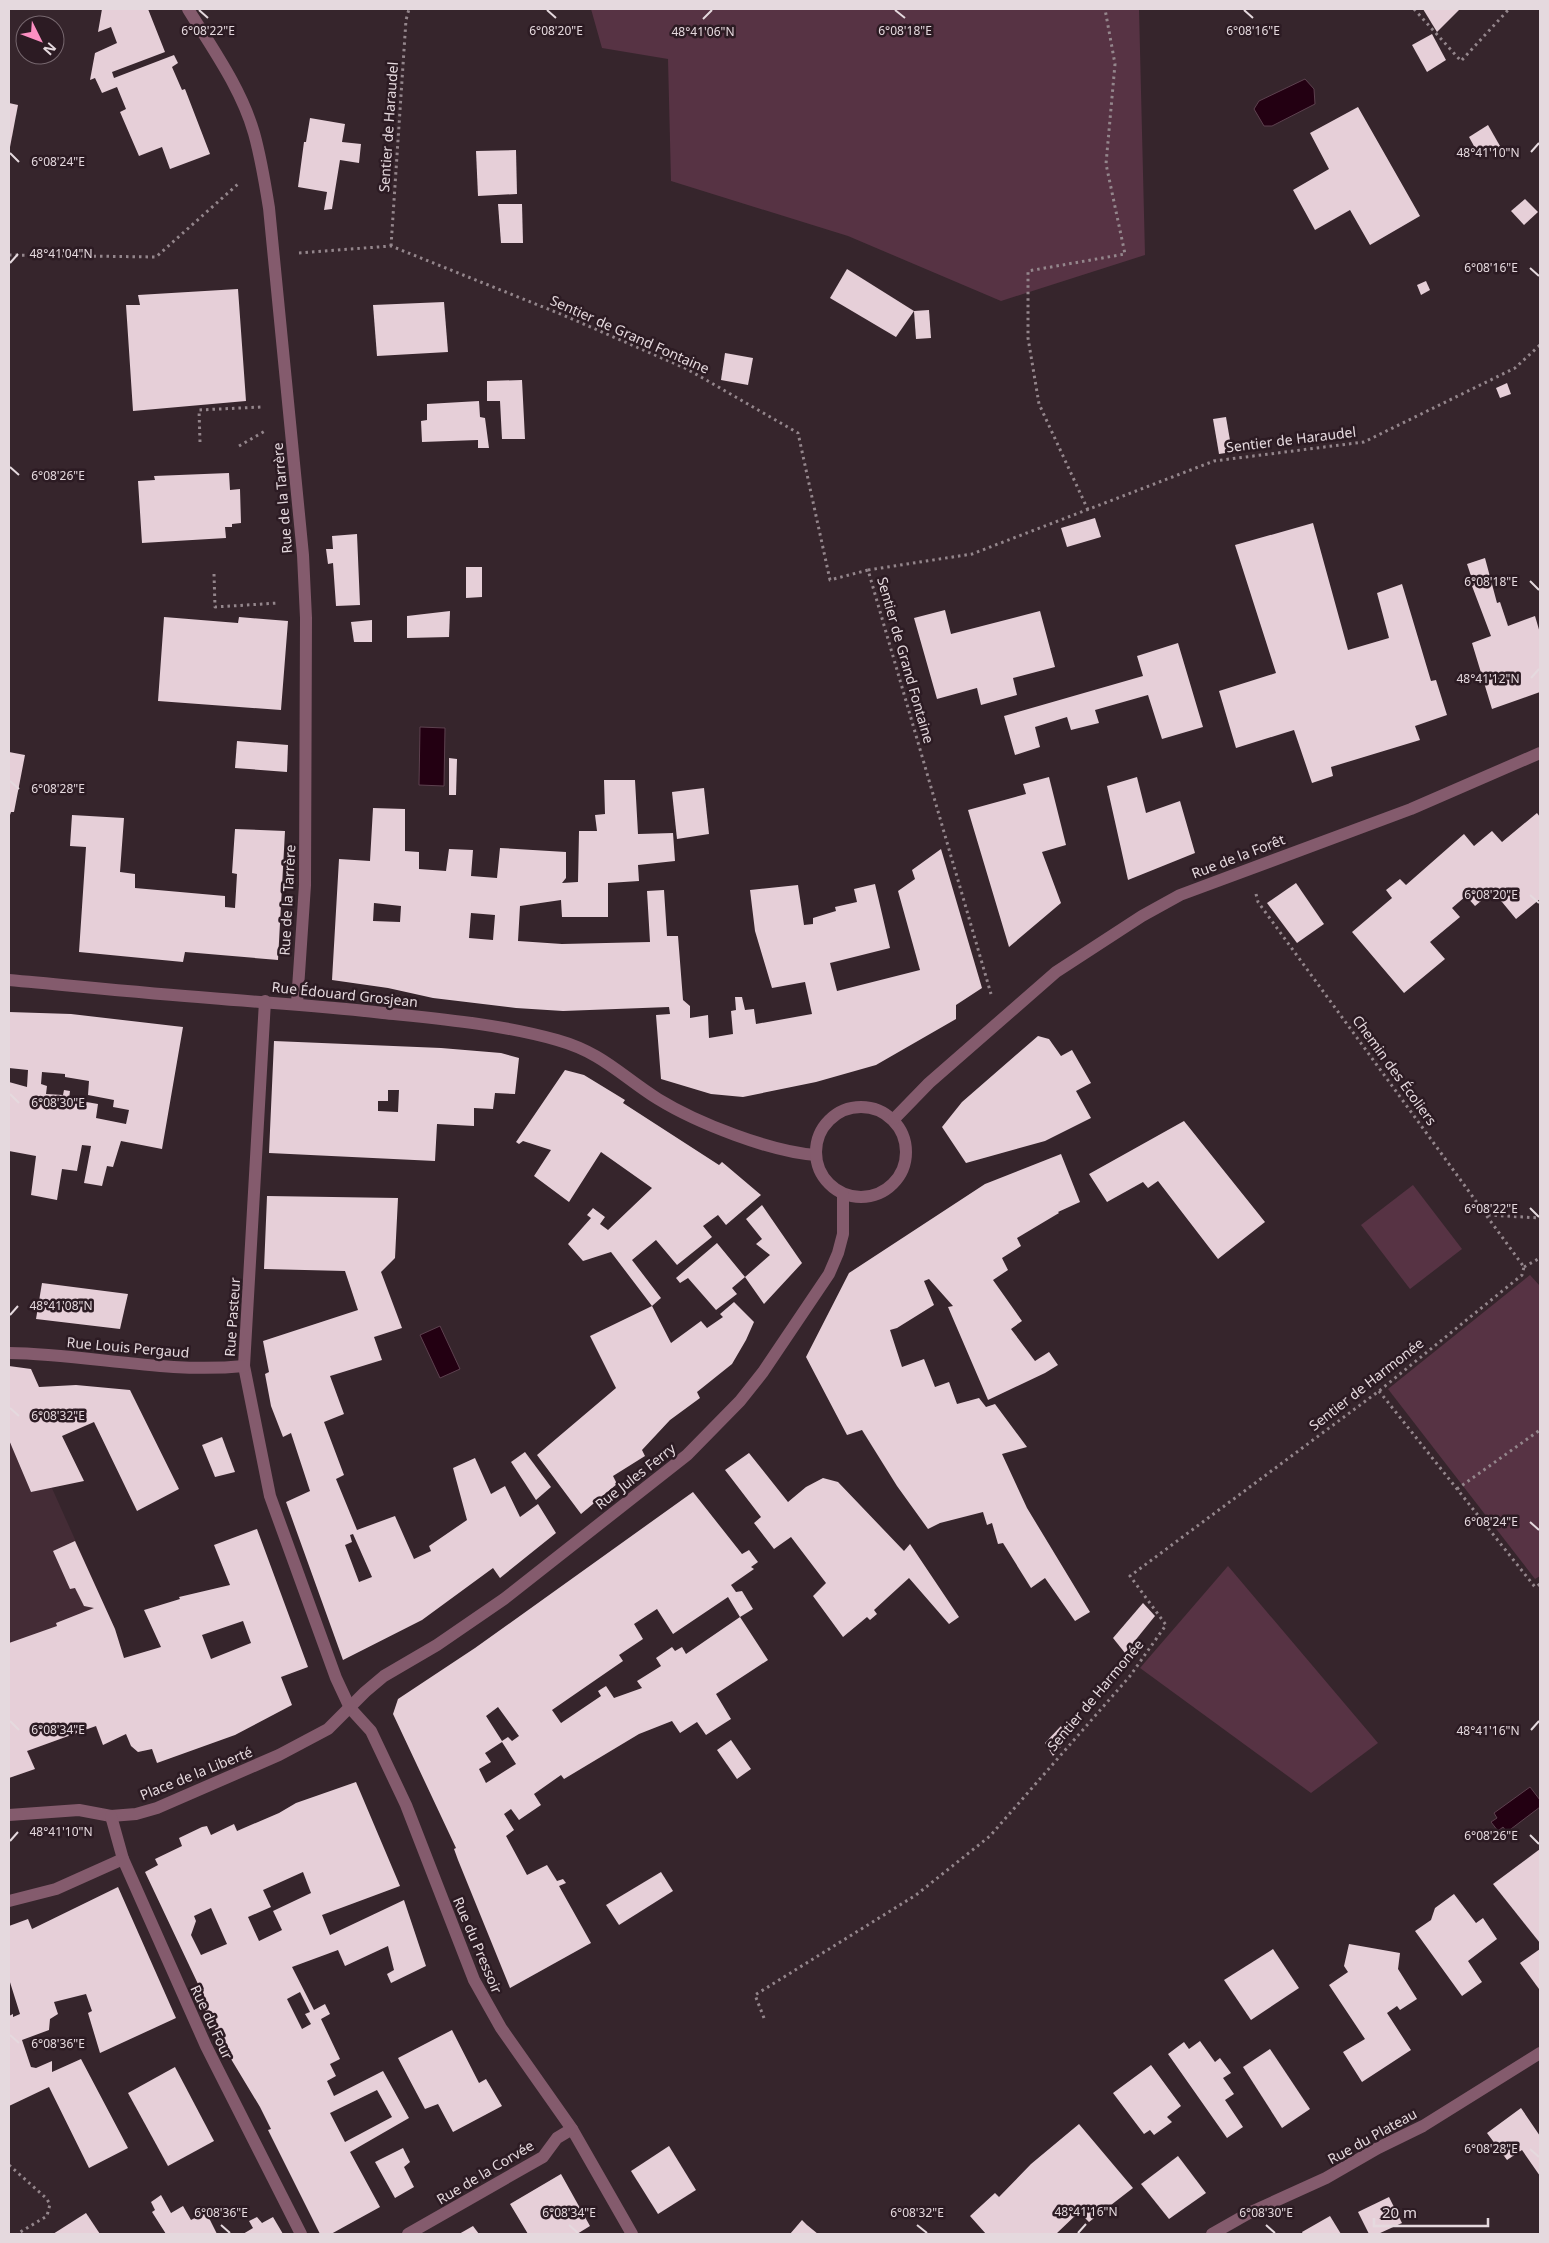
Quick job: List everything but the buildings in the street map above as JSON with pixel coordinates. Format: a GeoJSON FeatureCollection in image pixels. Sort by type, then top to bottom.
{"type":"FeatureCollection","features":[{"type":"Feature","properties":{"kind":"street","name":"Rue de la Tarrère"},"geometry":{"type":"LineString","coordinates":[[188,9],[226,72],[246,110],[262,163],[274,254],[303,555],[306,618],[305,885],[297,1003]]}},
{"type":"Feature","properties":{"kind":"street","name":"Rue de la Forêt"},"geometry":{"type":"LineString","coordinates":[[894,1120],[929,1083],[1056,972],[1112,934],[1180,895],[1250,867],[1411,809],[1540,753]]}},
{"type":"Feature","properties":{"kind":"street","name":"Rue Édouard Grosjean"},"geometry":{"type":"LineString","coordinates":[[9,980],[297,1003],[495,1026],[530,1032],[582,1048],[603,1058],[660,1100],[693,1118],[751,1140],[801,1154],[816,1156]]}},
{"type":"Feature","properties":{"kind":"street","name":"Rue Pasteur"},"geometry":{"type":"LineString","coordinates":[[265,1001],[244,1366],[270,1496],[336,1678],[350,1708]]}},
{"type":"Feature","properties":{"kind":"street"},"geometry":{"type":"LineString","coordinates":[[853,1107],[875,1108],[894,1120],[903,1132],[907,1147],[905,1163],[899,1178],[888,1189],[874,1196],[858,1197],[843,1194],[833,1188],[821,1174],[816,1156],[819,1134],[832,1116],[853,1107]]}},
{"type":"Feature","properties":{"kind":"street","name":"Rue Jules Ferry"},"geometry":{"type":"LineString","coordinates":[[350,1708],[384,1676],[438,1645],[504,1599],[687,1455],[719,1424],[763,1372],[829,1274],[843,1234],[843,1194]]}},
{"type":"Feature","properties":{"kind":"street","name":"Rue Louis Pergaud"},"geometry":{"type":"LineString","coordinates":[[9,1353],[155,1366],[216,1369],[244,1366]]}},
{"type":"Feature","properties":{"kind":"street","name":"Place de la Liberté"},"geometry":{"type":"LineString","coordinates":[[9,1815],[79,1810],[111,1816],[136,1814],[157,1808],[279,1755],[328,1729],[350,1708]]}},
{"type":"Feature","properties":{"kind":"street","name":"Rue du Pressoir"},"geometry":{"type":"LineString","coordinates":[[350,1708],[371,1731],[406,1805],[474,1980],[488,2008],[572,2129],[632,2234]]}},
{"type":"Feature","properties":{"kind":"street","name":"Rue du Four"},"geometry":{"type":"LineString","coordinates":[[111,1816],[123,1859],[206,2046],[301,2234]]}},
{"type":"Feature","properties":{"kind":"street"},"geometry":{"type":"LineString","coordinates":[[9,1900],[56,1889],[123,1859]]}},
{"type":"Feature","properties":{"kind":"street","name":"Rue du Plateau"},"geometry":{"type":"LineString","coordinates":[[1212,2234],[1249,2213],[1326,2178],[1423,2126],[1540,2053]]}},
{"type":"Feature","properties":{"kind":"street","name":"Rue de la Corvée"},"geometry":{"type":"LineString","coordinates":[[408,2234],[543,2158],[558,2138],[572,2129]]}},
{"type":"Feature","properties":{"kind":"path","name":"Sentier de Haraudel"},"geometry":{"type":"LineString","coordinates":[[392,246],[406,20],[409,9]]}},
{"type":"Feature","properties":{"kind":"path"},"geometry":{"type":"LineString","coordinates":[[1088,510],[1039,404],[1028,338],[1028,271],[1125,254],[1106,164],[1115,64],[1104,9]]}},
{"type":"Feature","properties":{"kind":"path"},"geometry":{"type":"LineString","coordinates":[[1414,9],[1461,61],[1509,9]]}},
{"type":"Feature","properties":{"kind":"path"},"geometry":{"type":"LineString","coordinates":[[9,255],[156,257],[262,163]]}},
{"type":"Feature","properties":{"kind":"path","name":"Sentier de Grand Fontaine"},"geometry":{"type":"LineString","coordinates":[[274,254],[392,246],[563,315],[686,369],[798,433],[830,580],[868,570],[998,1021]]}},
{"type":"Feature","properties":{"kind":"path","name":"Sentier de Haraudel"},"geometry":{"type":"LineString","coordinates":[[868,570],[972,554],[1214,461],[1364,442],[1515,368],[1540,345]]}},
{"type":"Feature","properties":{"kind":"path"},"geometry":{"type":"LineString","coordinates":[[200,442],[199,410],[269,407]]}},
{"type":"Feature","properties":{"kind":"path"},"geometry":{"type":"LineString","coordinates":[[239,446],[270,428]]}},
{"type":"Feature","properties":{"kind":"path"},"geometry":{"type":"LineString","coordinates":[[214,574],[215,607],[281,603]]}},
{"type":"Feature","properties":{"kind":"path","name":"Chemin des Écoliers"},"geometry":{"type":"LineString","coordinates":[[1250,867],[1258,902],[1524,1266]]}},
{"type":"Feature","properties":{"kind":"path"},"geometry":{"type":"LineString","coordinates":[[1487,1215],[1540,1218]]}},
{"type":"Feature","properties":{"kind":"path"},"geometry":{"type":"LineString","coordinates":[[1524,1266],[1540,1258]]}},
{"type":"Feature","properties":{"kind":"path","name":"Sentier de Harmonée"},"geometry":{"type":"LineString","coordinates":[[764,2018],[755,1995],[916,1895],[990,1836],[1130,1676],[1166,1625],[1130,1576],[1379,1390],[1522,1275],[1524,1266]]}},
{"type":"Feature","properties":{"kind":"path"},"geometry":{"type":"LineString","coordinates":[[1379,1390],[1535,1588],[1540,1584]]}},
{"type":"Feature","properties":{"kind":"path"},"geometry":{"type":"LineString","coordinates":[[1457,1489],[1540,1430]]}},
{"type":"Feature","properties":{"kind":"path"},"geometry":{"type":"LineString","coordinates":[[9,2165],[46,2198],[50,2204],[47,2216],[17,2234]]}},
{"type":"Feature","properties":{"kind":"shaded area"},"geometry":{"type":"Polygon","coordinates":[[[591,9],[1139,9],[1145,255],[1001,301],[848,236],[671,181],[668,59],[602,48],[591,9]]]}},
{"type":"Feature","properties":{"kind":"shaded area"},"geometry":{"type":"Polygon","coordinates":[[[1305,79],[1314,89],[1315,104],[1272,126],[1264,126],[1254,109],[1259,101],[1305,79]]]}},
{"type":"Feature","properties":{"kind":"shaded area"},"geometry":{"type":"Polygon","coordinates":[[[420,727],[445,728],[444,786],[419,785],[420,727]]]}},
{"type":"Feature","properties":{"kind":"shaded area"},"geometry":{"type":"Polygon","coordinates":[[[1413,1185],[1462,1249],[1410,1289],[1361,1225],[1413,1185]]]}},
{"type":"Feature","properties":{"kind":"shaded area"},"geometry":{"type":"Polygon","coordinates":[[[1530,1275],[1540,1286],[1540,1576],[1535,1579],[1388,1389],[1530,1275]]]}},
{"type":"Feature","properties":{"kind":"shaded area"},"geometry":{"type":"Polygon","coordinates":[[[440,1326],[460,1369],[440,1378],[420,1335],[440,1326]]]}},
{"type":"Feature","properties":{"kind":"shaded area"},"geometry":{"type":"Polygon","coordinates":[[[9,1440],[31,1492],[51,1486],[115,1629],[152,1749],[138,1752],[131,1746],[126,1734],[103,1745],[95,1726],[28,1751],[35,1769],[9,1778],[9,1440]]]}},
{"type":"Feature","properties":{"kind":"shaded area"},"geometry":{"type":"Polygon","coordinates":[[[1228,1566],[1378,1743],[1311,1793],[1140,1668],[1228,1566]]]}},
{"type":"Feature","properties":{"kind":"shaded area"},"geometry":{"type":"Polygon","coordinates":[[[1530,1787],[1540,1800],[1540,1807],[1507,1832],[1503,1827],[1498,1831],[1491,1822],[1497,1818],[1494,1813],[1530,1787]]]}}]}
